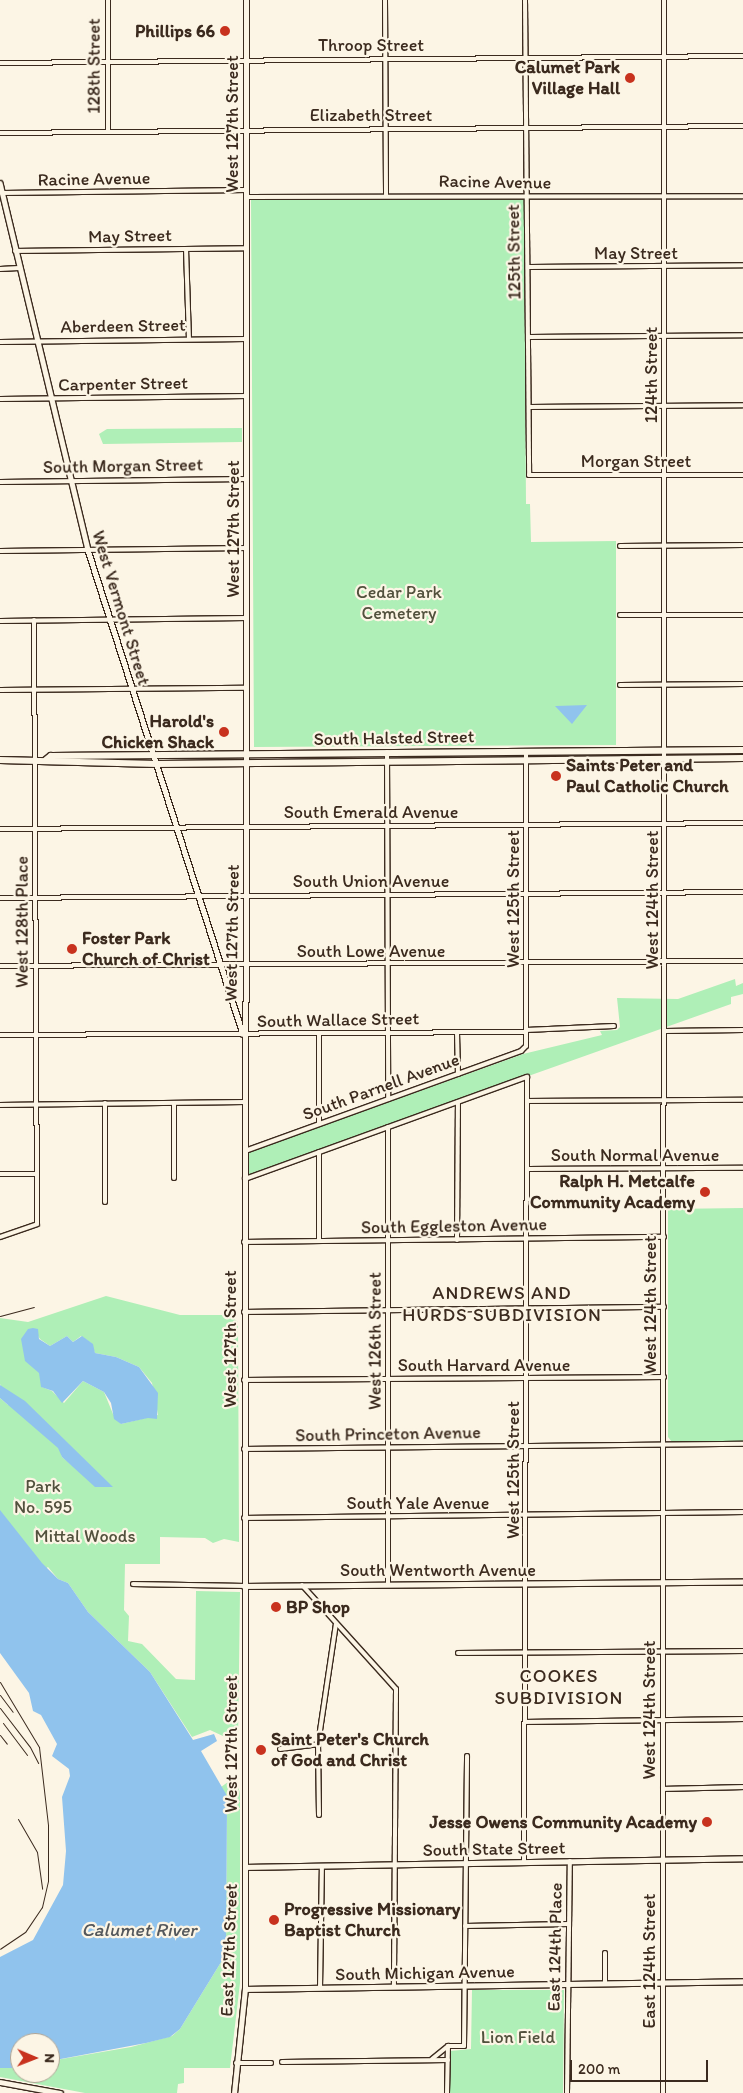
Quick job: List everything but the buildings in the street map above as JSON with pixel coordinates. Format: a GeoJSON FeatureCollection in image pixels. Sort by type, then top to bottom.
{"type":"FeatureCollection","features":[{"type":"Feature","properties":{"kind":"main road","name":"West 127th Street"},"geometry":{"type":"LineString","coordinates":[[245,1867],[243,1034],[248,896],[246,0]]}},
{"type":"Feature","properties":{"kind":"main road","name":"South Halsted Street"},"geometry":{"type":"LineString","coordinates":[[46,760],[51,756],[743,750]]}},
{"type":"Feature","properties":{"kind":"main road","name":"South Halsted Street"},"geometry":{"type":"LineString","coordinates":[[0,760],[46,760],[50,763],[157,764],[743,758]]}},
{"type":"Feature","properties":{"kind":"main road","name":"East 127th Street"},"geometry":{"type":"LineString","coordinates":[[234,2093],[235,2063],[245,1989],[245,1867]]}},
{"type":"Feature","properties":{"kind":"main road","name":"South Michigan Avenue"},"geometry":{"type":"LineString","coordinates":[[245,1989],[743,1981]]}},
{"type":"Feature","properties":{"kind":"main road"},"geometry":{"type":"LineString","coordinates":[[0,2082],[60,2093]]}},
{"type":"Feature","properties":{"kind":"street","name":"128th Street"},"geometry":{"type":"LineString","coordinates":[[108,0],[108,132]]}},
{"type":"Feature","properties":{"kind":"street"},"geometry":{"type":"LineString","coordinates":[[385,0],[386,195]]}},
{"type":"Feature","properties":{"kind":"street","name":"125th Street"},"geometry":{"type":"LineString","coordinates":[[525,0],[525,127],[529,267],[529,475]]}},
{"type":"Feature","properties":{"kind":"street","name":"124th Street"},"geometry":{"type":"LineString","coordinates":[[664,0],[666,751]]}},
{"type":"Feature","properties":{"kind":"street","name":"Throop Street"},"geometry":{"type":"LineString","coordinates":[[0,63],[246,59],[743,56]]}},
{"type":"Feature","properties":{"kind":"street","name":"Elizabeth Street"},"geometry":{"type":"LineString","coordinates":[[0,133],[246,129],[743,126]]}},
{"type":"Feature","properties":{"kind":"street","name":"West Vermont Street"},"geometry":{"type":"LineString","coordinates":[[0,183],[50,399],[88,550],[109,620],[223,964],[243,1034]]}},
{"type":"Feature","properties":{"kind":"street","name":"Racine Avenue"},"geometry":{"type":"LineString","coordinates":[[2,193],[246,190]]}},
{"type":"Feature","properties":{"kind":"street","name":"Racine Avenue"},"geometry":{"type":"LineString","coordinates":[[246,197],[527,194],[743,196]]}},
{"type":"Feature","properties":{"kind":"street"},"geometry":{"type":"LineString","coordinates":[[186,248],[190,339]]}},
{"type":"Feature","properties":{"kind":"street","name":"May Street"},"geometry":{"type":"LineString","coordinates":[[15,251],[246,248]]}},
{"type":"Feature","properties":{"kind":"street","name":"May Street"},"geometry":{"type":"LineString","coordinates":[[529,267],[743,266]]}},
{"type":"Feature","properties":{"kind":"street"},"geometry":{"type":"LineString","coordinates":[[0,268],[19,268]]}},
{"type":"Feature","properties":{"kind":"street"},"geometry":{"type":"LineString","coordinates":[[529,337],[743,335]]}},
{"type":"Feature","properties":{"kind":"street","name":"Aberdeen Street"},"geometry":{"type":"LineString","coordinates":[[0,342],[246,339]]}},
{"type":"Feature","properties":{"kind":"street","name":"Carpenter Street"},"geometry":{"type":"LineString","coordinates":[[0,399],[246,396]]}},
{"type":"Feature","properties":{"kind":"street"},"geometry":{"type":"LineString","coordinates":[[529,407],[743,405]]}},
{"type":"Feature","properties":{"kind":"street","name":"Morgan Street"},"geometry":{"type":"LineString","coordinates":[[529,475],[743,475]]}},
{"type":"Feature","properties":{"kind":"street","name":"South Morgan Street"},"geometry":{"type":"LineString","coordinates":[[0,482],[247,478]]}},
{"type":"Feature","properties":{"kind":"street"},"geometry":{"type":"LineString","coordinates":[[620,546],[743,545]]}},
{"type":"Feature","properties":{"kind":"street"},"geometry":{"type":"LineString","coordinates":[[0,551],[247,548]]}},
{"type":"Feature","properties":{"kind":"street"},"geometry":{"type":"LineString","coordinates":[[620,615],[743,615]]}},
{"type":"Feature","properties":{"kind":"street"},"geometry":{"type":"LineString","coordinates":[[0,621],[247,618]]}},
{"type":"Feature","properties":{"kind":"street","name":"West 128th Place"},"geometry":{"type":"LineString","coordinates":[[0,1237],[37,1224],[34,620]]}},
{"type":"Feature","properties":{"kind":"street"},"geometry":{"type":"LineString","coordinates":[[620,685],[743,684]]}},
{"type":"Feature","properties":{"kind":"street"},"geometry":{"type":"LineString","coordinates":[[0,690],[247,688]]}},
{"type":"Feature","properties":{"kind":"street","name":"West 124th Street"},"geometry":{"type":"LineString","coordinates":[[663,1859],[666,751]]}},
{"type":"Feature","properties":{"kind":"street"},"geometry":{"type":"LineString","coordinates":[[387,752],[388,1099]]}},
{"type":"Feature","properties":{"kind":"street","name":"West 125th Street"},"geometry":{"type":"LineString","coordinates":[[526,752],[526,1046]]}},
{"type":"Feature","properties":{"kind":"street","name":"South Emerald Avenue"},"geometry":{"type":"LineString","coordinates":[[0,829],[743,823]]}},
{"type":"Feature","properties":{"kind":"street","name":"South Union Avenue"},"geometry":{"type":"LineString","coordinates":[[0,898],[743,892]]}},
{"type":"Feature","properties":{"kind":"street","name":"South Lowe Avenue"},"geometry":{"type":"LineString","coordinates":[[0,966],[743,961]]}},
{"type":"Feature","properties":{"kind":"street","name":"South Wallace Street"},"geometry":{"type":"LineString","coordinates":[[0,1035],[457,1033],[614,1026]]}},
{"type":"Feature","properties":{"kind":"street"},"geometry":{"type":"LineString","coordinates":[[665,1031],[743,1030]]}},
{"type":"Feature","properties":{"kind":"street"},"geometry":{"type":"LineString","coordinates":[[457,1033],[458,1074]]}},
{"type":"Feature","properties":{"kind":"street"},"geometry":{"type":"LineString","coordinates":[[318,1034],[319,1124]]}},
{"type":"Feature","properties":{"kind":"street","name":"South Parnell Avenue"},"geometry":{"type":"LineString","coordinates":[[243,1152],[521,1051],[526,1046]]}},
{"type":"Feature","properties":{"kind":"street","name":"West 125th Street"},"geometry":{"type":"LineString","coordinates":[[458,1102],[527,1077],[524,1862]]}},
{"type":"Feature","properties":{"kind":"street"},"geometry":{"type":"LineString","coordinates":[[527,1101],[743,1100]]}},
{"type":"Feature","properties":{"kind":"street"},"geometry":{"type":"LineString","coordinates":[[174,1102],[174,1178]]}},
{"type":"Feature","properties":{"kind":"street"},"geometry":{"type":"LineString","coordinates":[[0,1105],[243,1102]]}},
{"type":"Feature","properties":{"kind":"street"},"geometry":{"type":"LineString","coordinates":[[243,1180],[458,1102],[457,1240]]}},
{"type":"Feature","properties":{"kind":"street"},"geometry":{"type":"LineString","coordinates":[[105,1103],[105,1202]]}},
{"type":"Feature","properties":{"kind":"street","name":"West 126th Street"},"geometry":{"type":"LineString","coordinates":[[388,1127],[388,1584]]}},
{"type":"Feature","properties":{"kind":"street"},"geometry":{"type":"LineString","coordinates":[[319,1152],[319,1241]]}},
{"type":"Feature","properties":{"kind":"street","name":"South Normal Avenue"},"geometry":{"type":"LineString","coordinates":[[527,1170],[743,1168]]}},
{"type":"Feature","properties":{"kind":"street"},"geometry":{"type":"LineString","coordinates":[[0,1174],[37,1174]]}},
{"type":"Feature","properties":{"kind":"street","name":"South Eggleston Avenue"},"geometry":{"type":"LineString","coordinates":[[243,1242],[664,1237]]}},
{"type":"Feature","properties":{"kind":"street"},"geometry":{"type":"LineString","coordinates":[[244,1312],[664,1307]]}},
{"type":"Feature","properties":{"kind":"street","name":"South Harvard Avenue"},"geometry":{"type":"LineString","coordinates":[[244,1380],[664,1377]]}},
{"type":"Feature","properties":{"kind":"street","name":"South Princeton Avenue"},"geometry":{"type":"LineString","coordinates":[[244,1449],[743,1444]]}},
{"type":"Feature","properties":{"kind":"street","name":"South Yale Avenue"},"geometry":{"type":"LineString","coordinates":[[244,1518],[743,1512]]}},
{"type":"Feature","properties":{"kind":"street","name":"South Wentworth Avenue"},"geometry":{"type":"LineString","coordinates":[[133,1584],[244,1586],[743,1582]]}},
{"type":"Feature","properties":{"kind":"street"},"geometry":{"type":"LineString","coordinates":[[301,1585],[396,1690],[394,1987]]}},
{"type":"Feature","properties":{"kind":"street"},"geometry":{"type":"LineString","coordinates":[[319,1815],[318,1744],[336,1624]]}},
{"type":"Feature","properties":{"kind":"street"},"geometry":{"type":"LineString","coordinates":[[458,1653],[743,1651]]}},
{"type":"Feature","properties":{"kind":"street"},"geometry":{"type":"LineString","coordinates":[[525,1722],[743,1719]]}},
{"type":"Feature","properties":{"kind":"street"},"geometry":{"type":"LineString","coordinates":[[280,1749],[318,1744]]}},
{"type":"Feature","properties":{"kind":"street"},"geometry":{"type":"LineString","coordinates":[[432,2060],[448,2046],[464,2046],[467,1756]]}},
{"type":"Feature","properties":{"kind":"street"},"geometry":{"type":"LineString","coordinates":[[663,1789],[743,1787]]}},
{"type":"Feature","properties":{"kind":"street","name":"South State Street"},"geometry":{"type":"LineString","coordinates":[[245,1867],[743,1858]]}},
{"type":"Feature","properties":{"kind":"street","name":"East 124th Street"},"geometry":{"type":"LineString","coordinates":[[663,1859],[663,2093]]}},
{"type":"Feature","properties":{"kind":"street","name":"East 124th Place"},"geometry":{"type":"LineString","coordinates":[[567,2093],[570,1861]]}},
{"type":"Feature","properties":{"kind":"street"},"geometry":{"type":"LineString","coordinates":[[320,1988],[322,1866]]}},
{"type":"Feature","properties":{"kind":"street"},"geometry":{"type":"LineString","coordinates":[[465,1926],[569,1924]]}},
{"type":"Feature","properties":{"kind":"street"},"geometry":{"type":"LineString","coordinates":[[605,1953],[605,1984]]}},
{"type":"Feature","properties":{"kind":"street"},"geometry":{"type":"LineString","coordinates":[[447,2093],[448,2046]]}},
{"type":"Feature","properties":{"kind":"street"},"geometry":{"type":"LineString","coordinates":[[282,2062],[448,2060]]}},
{"type":"Feature","properties":{"kind":"street"},"geometry":{"type":"LineString","coordinates":[[235,2063],[271,2063]]}},
{"type":"Feature","properties":{"kind":"green space","name":"Cedar Park Cemetery"},"geometry":{"type":"Polygon","coordinates":[[[524,197],[526,504],[530,504],[531,542],[616,541],[616,745],[254,747],[251,199],[524,197]]]}},
{"type":"Feature","properties":{"kind":"green space"},"geometry":{"type":"Polygon","coordinates":[[[242,428],[242,442],[103,444],[99,434],[107,429],[242,428]]]}},
{"type":"Feature","properties":{"kind":"green space"},"geometry":{"type":"Polygon","coordinates":[[[735,979],[736,986],[743,983],[743,994],[731,997],[731,1004],[247,1176],[247,1153],[523,1054],[602,1035],[600,1031],[617,1030],[620,1027],[617,998],[678,999],[735,979]]]}},
{"type":"Feature","properties":{"kind":"green space"},"geometry":{"type":"Polygon","coordinates":[[[743,1208],[743,1441],[672,1442],[668,1437],[668,1209],[743,1208]]]}},
{"type":"Feature","properties":{"kind":"green space"},"geometry":{"type":"Polygon","coordinates":[[[106,1296],[180,1315],[229,1315],[238,1322],[239,1542],[224,1539],[213,1543],[205,1538],[160,1537],[160,1564],[125,1564],[124,1610],[129,1616],[128,1641],[142,1644],[176,1679],[195,1680],[196,1591],[240,1592],[238,1743],[210,1730],[192,1737],[150,1672],[88,1612],[68,1583],[58,1579],[48,1567],[44,1570],[0,1525],[0,1398],[8,1405],[0,1384],[0,1318],[28,1322],[106,1296]],[[33,1328],[42,1387],[52,1391],[64,1403],[83,1381],[104,1392],[113,1414],[121,1424],[158,1415],[152,1383],[139,1367],[116,1357],[95,1353],[91,1343],[81,1336],[73,1342],[67,1336],[50,1346],[40,1339],[33,1328]],[[56,1433],[62,1457],[87,1478],[112,1487],[59,1436],[56,1433]]]}},
{"type":"Feature","properties":{"kind":"green space"},"geometry":{"type":"Polygon","coordinates":[[[235,1777],[240,1793],[240,1983],[230,2068],[184,2068],[184,2083],[178,2084],[177,2093],[85,2093],[32,2083],[60,2083],[60,2059],[131,2047],[172,2036],[180,2029],[226,1954],[227,1805],[221,1787],[235,1777]]]}},
{"type":"Feature","properties":{"kind":"green space","name":"Lion Field"},"geometry":{"type":"Polygon","coordinates":[[[472,1990],[564,1990],[563,2093],[449,2093],[450,2051],[471,2049],[472,1990]]]}},
{"type":"Feature","properties":{"kind":"green space"},"geometry":{"type":"Polygon","coordinates":[[[0,2068],[10,2068],[10,2079],[0,2077],[0,2068]]]}},
{"type":"Feature","properties":{"kind":"water"},"geometry":{"type":"Polygon","coordinates":[[[587,705],[572,724],[555,706],[556,706],[587,705]]]}},
{"type":"Feature","properties":{"kind":"water"},"geometry":{"type":"Polygon","coordinates":[[[28,1329],[38,1329],[39,1339],[50,1346],[67,1336],[73,1342],[82,1336],[93,1344],[95,1353],[116,1357],[139,1367],[158,1393],[157,1419],[148,1418],[121,1424],[114,1419],[111,1403],[104,1392],[83,1381],[62,1403],[53,1391],[41,1387],[39,1373],[25,1361],[21,1339],[28,1329]]]}},
{"type":"Feature","properties":{"kind":"water"},"geometry":{"type":"Polygon","coordinates":[[[0,1385],[25,1401],[113,1487],[95,1487],[62,1457],[58,1448],[0,1398],[0,1385]]]}},
{"type":"Feature","properties":{"kind":"water","name":"Calumet River"},"geometry":{"type":"Polygon","coordinates":[[[0,1510],[42,1563],[58,1579],[68,1583],[88,1612],[150,1672],[193,1740],[214,1734],[217,1741],[201,1751],[226,1794],[226,1954],[180,2029],[170,2037],[60,2059],[60,2033],[10,2033],[10,2068],[0,2068],[0,1957],[33,1940],[63,1885],[66,1851],[62,1797],[70,1776],[69,1769],[52,1756],[57,1744],[41,1715],[33,1711],[29,1693],[0,1653],[0,1510]]]}},
{"type":"Feature","properties":{"kind":"railway"},"geometry":{"type":"LineString","coordinates":[[0,1316],[34,1307]]}},
{"type":"Feature","properties":{"kind":"railway"},"geometry":{"type":"LineString","coordinates":[[0,1682],[39,1747],[48,1825],[48,1881],[42,1907],[25,1932],[0,1949]]}},
{"type":"Feature","properties":{"kind":"railway"},"geometry":{"type":"LineString","coordinates":[[0,1695],[13,1712]]}},
{"type":"Feature","properties":{"kind":"railway"},"geometry":{"type":"LineString","coordinates":[[0,1708],[30,1747],[38,1763]]}},
{"type":"Feature","properties":{"kind":"railway"},"geometry":{"type":"LineString","coordinates":[[3,1723],[27,1755]]}},
{"type":"Feature","properties":{"kind":"railway"},"geometry":{"type":"LineString","coordinates":[[0,1735],[7,1744]]}},
{"type":"Feature","properties":{"kind":"railway"},"geometry":{"type":"LineString","coordinates":[[18,1819],[37,1852],[42,1889]]}},
{"type":"Feature","properties":{"kind":"place","name":"Phillips 66"},"geometry":{"type":"Point","coordinates":[225,31]}},
{"type":"Feature","properties":{"kind":"place","name":"Calumet Park Village Hall"},"geometry":{"type":"Point","coordinates":[630,78]}},
{"type":"Feature","properties":{"kind":"place","name":"Harold's Chicken Shack"},"geometry":{"type":"Point","coordinates":[224,732]}},
{"type":"Feature","properties":{"kind":"place","name":"Saints Peter and Paul Catholic Church"},"geometry":{"type":"Point","coordinates":[556,776]}},
{"type":"Feature","properties":{"kind":"place","name":"Foster Park Church of Christ"},"geometry":{"type":"Point","coordinates":[72,949]}},
{"type":"Feature","properties":{"kind":"place","name":"Ralph H. Metcalfe Community Academy"},"geometry":{"type":"Point","coordinates":[705,1192]}},
{"type":"Feature","properties":{"kind":"place","name":"BP Shop"},"geometry":{"type":"Point","coordinates":[276,1607]}},
{"type":"Feature","properties":{"kind":"place","name":"Saint Peter's Church of God and Christ"},"geometry":{"type":"Point","coordinates":[261,1750]}},
{"type":"Feature","properties":{"kind":"place","name":"Jesse Owens Community Academy"},"geometry":{"type":"Point","coordinates":[707,1822]}},
{"type":"Feature","properties":{"kind":"place","name":"Progressive Missionary Baptist Church"},"geometry":{"type":"Point","coordinates":[274,1920]}},
{"type":"Feature","properties":{"kind":"district","name":"ANDREWS AND HURDS SUBDIVISION"},"geometry":{"type":"Point","coordinates":[502,1304]}},
{"type":"Feature","properties":{"kind":"district","name":"COOKES SUBDIVISION"},"geometry":{"type":"Point","coordinates":[559,1687]}},
{"type":"Feature","properties":{"kind":"park label","name":"Park No. 595"},"geometry":{"type":"Point","coordinates":[43,1497]}},
{"type":"Feature","properties":{"kind":"park label","name":"Mittal Woods"},"geometry":{"type":"Point","coordinates":[85,1536]}}]}
